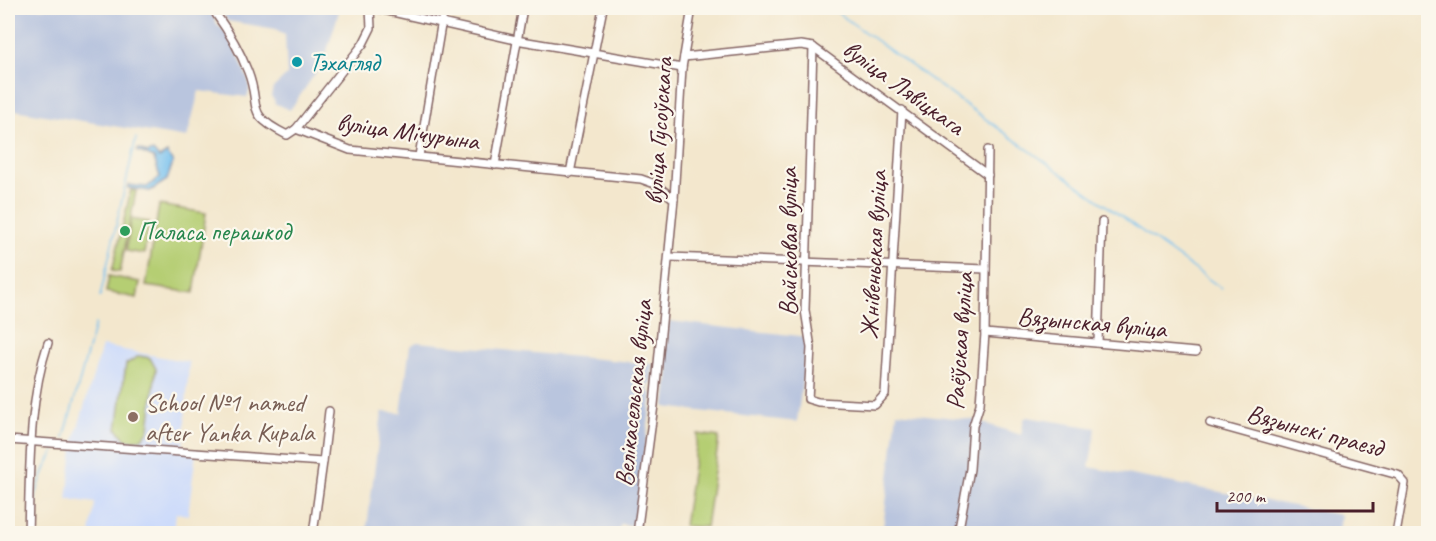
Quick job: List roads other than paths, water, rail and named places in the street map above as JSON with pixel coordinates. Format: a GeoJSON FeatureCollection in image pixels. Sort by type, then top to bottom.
{"type":"FeatureCollection","features":[{"type":"Feature","properties":{"kind":"street","name":"вуліца Мічурына"},"geometry":{"type":"LineString","coordinates":[[217,8],[216,14],[230,32],[248,70],[252,103],[265,124],[287,135],[296,129],[350,150],[641,180],[655,184],[674,199]]}},
{"type":"Feature","properties":{"kind":"street"},"geometry":{"type":"LineString","coordinates":[[296,129],[363,44],[370,28],[370,8]]}},
{"type":"Feature","properties":{"kind":"street"},"geometry":{"type":"LineString","coordinates":[[375,8],[516,40],[682,68]]}},
{"type":"Feature","properties":{"kind":"street"},"geometry":{"type":"LineString","coordinates":[[419,156],[444,8]]}},
{"type":"Feature","properties":{"kind":"street"},"geometry":{"type":"LineString","coordinates":[[495,165],[523,8]]}},
{"type":"Feature","properties":{"kind":"street"},"geometry":{"type":"LineString","coordinates":[[570,173],[603,8]]}},
{"type":"Feature","properties":{"kind":"street","name":"вуліца Гусоўскага"},"geometry":{"type":"LineString","coordinates":[[669,258],[682,68],[692,8]]}},
{"type":"Feature","properties":{"kind":"street","name":"вуліца Лявіцкага"},"geometry":{"type":"LineString","coordinates":[[684,57],[801,45],[813,47],[988,175]]}},
{"type":"Feature","properties":{"kind":"street","name":"Вайсковая вуліца"},"geometry":{"type":"LineString","coordinates":[[813,47],[805,262],[805,310],[811,348],[808,399],[862,406],[881,402]]}},
{"type":"Feature","properties":{"kind":"street","name":"Жнівеньская вуліца"},"geometry":{"type":"LineString","coordinates":[[881,402],[887,384],[902,110]]}},
{"type":"Feature","properties":{"kind":"street","name":"Раёўская вуліца"},"geometry":{"type":"LineString","coordinates":[[958,534],[970,469],[973,426],[980,404],[985,333],[988,150]]}},
{"type":"Feature","properties":{"kind":"street"},"geometry":{"type":"LineString","coordinates":[[1098,343],[1102,222]]}},
{"type":"Feature","properties":{"kind":"street"},"geometry":{"type":"LineString","coordinates":[[669,258],[986,269]]}},
{"type":"Feature","properties":{"kind":"street","name":"Велікасельская вуліца"},"geometry":{"type":"LineString","coordinates":[[638,534],[669,258]]}},
{"type":"Feature","properties":{"kind":"street","name":"Вязынская вуліца"},"geometry":{"type":"LineString","coordinates":[[985,333],[1196,352]]}},
{"type":"Feature","properties":{"kind":"street"},"geometry":{"type":"LineString","coordinates":[[28,534],[31,441],[42,361],[48,343]]}},
{"type":"Feature","properties":{"kind":"street"},"geometry":{"type":"LineString","coordinates":[[313,534],[329,411]]}},
{"type":"Feature","properties":{"kind":"street","name":"Вязынскі праезд"},"geometry":{"type":"LineString","coordinates":[[1210,423],[1398,475],[1405,483],[1396,534]]}},
{"type":"Feature","properties":{"kind":"street"},"geometry":{"type":"LineString","coordinates":[[8,440],[323,462]]}},
{"type":"Feature","properties":{"kind":"water"},"geometry":{"type":"Polygon","coordinates":[[[139,149],[147,153],[153,151],[159,158],[167,153],[173,162],[167,180],[150,191],[128,188],[129,185],[147,187],[160,177],[154,158],[137,151],[139,149]]]}},
{"type":"Feature","properties":{"kind":"waterway"},"geometry":{"type":"LineString","coordinates":[[831,8],[1221,288]]}},
{"type":"Feature","properties":{"kind":"waterway"},"geometry":{"type":"LineString","coordinates":[[100,297],[136,138]]}},
{"type":"Feature","properties":{"kind":"waterway"},"geometry":{"type":"LineString","coordinates":[[64,438],[95,324]]}},
{"type":"Feature","properties":{"kind":"waterway"},"geometry":{"type":"LineString","coordinates":[[35,534],[35,499],[41,478],[57,447]]}},
{"type":"Feature","properties":{"kind":"place","name":"Тэхагляд"},"geometry":{"type":"Point","coordinates":[297,62]}},
{"type":"Feature","properties":{"kind":"place","name":"Паласа перашкод"},"geometry":{"type":"Point","coordinates":[125,231]}},
{"type":"Feature","properties":{"kind":"place","name":"School №1 named after Yanka Kupala"},"geometry":{"type":"Point","coordinates":[133,417]}}]}
